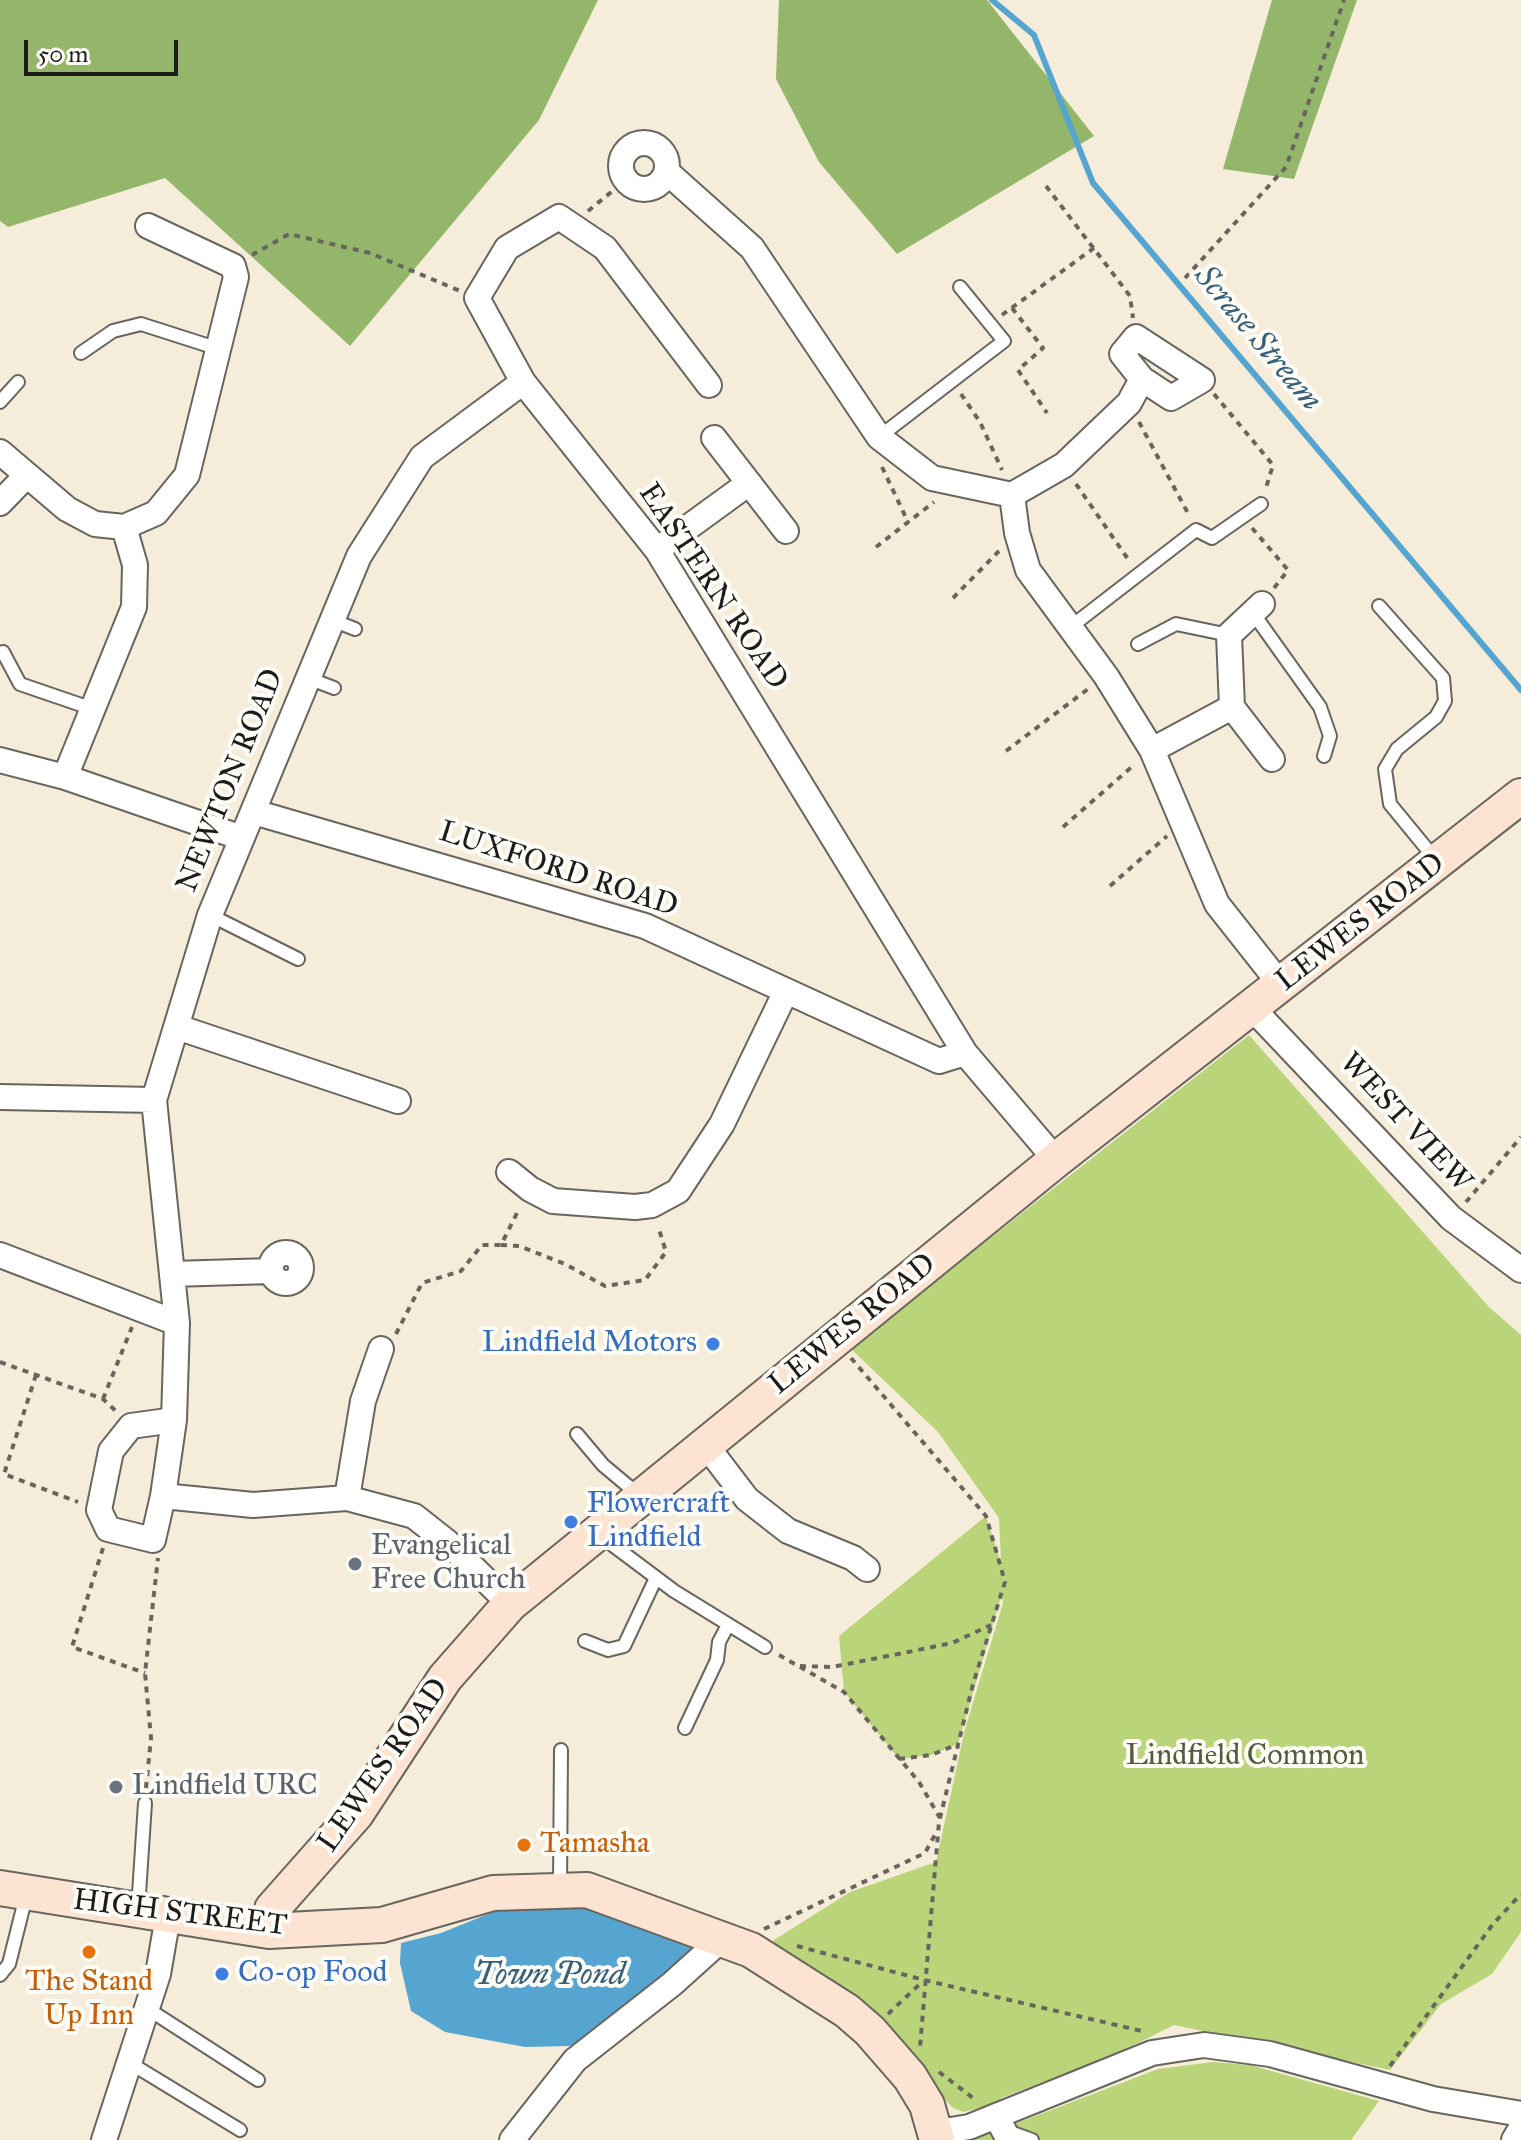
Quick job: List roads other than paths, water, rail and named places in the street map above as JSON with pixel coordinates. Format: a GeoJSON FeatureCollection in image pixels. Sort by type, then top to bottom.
{"type":"FeatureCollection","features":[{"type":"Feature","properties":{"kind":"main road","name":"LEWES ROAD"},"geometry":{"type":"LineString","coordinates":[[269,1931],[272,1909],[356,1814],[445,1678],[510,1604],[1056,1160],[1521,796]]}},
{"type":"Feature","properties":{"kind":"main road","name":"HIGH STREET"},"geometry":{"type":"LineString","coordinates":[[13,1890],[269,1931],[382,1925],[493,1893],[587,1890],[737,1944],[815,1988],[870,2031],[910,2077],[938,2136]]}},
{"type":"Feature","properties":{"kind":"street"},"geometry":{"type":"LineString","coordinates":[[667,172],[652,188],[638,188],[626,180],[623,158],[640,143],[661,150],[667,172],[752,248],[879,437],[932,478],[1012,495],[1064,465],[1129,403],[1142,379]]}},
{"type":"Feature","properties":{"kind":"street","name":"EASTERN ROAD"},"geometry":{"type":"LineString","coordinates":[[709,385],[605,248],[559,217],[507,248],[477,298],[523,382],[657,550],[965,1053],[1056,1160]]}},
{"type":"Feature","properties":{"kind":"street"},"geometry":{"type":"LineString","coordinates":[[0,452],[67,509],[95,524],[124,527],[156,513],[187,475],[236,277],[233,266],[148,226]]}},
{"type":"Feature","properties":{"kind":"street"},"geometry":{"type":"LineString","coordinates":[[1136,337],[1202,380],[1171,398],[1142,379],[1122,354],[1136,337]]}},
{"type":"Feature","properties":{"kind":"street","name":"NEWTON ROAD"},"geometry":{"type":"LineString","coordinates":[[174,1420],[131,1426],[111,1451],[104,1520],[127,1537],[153,1540],[174,1420],[177,1323],[154,1100],[210,915],[308,678],[344,625],[359,556],[422,457],[523,382]]}},
{"type":"Feature","properties":{"kind":"street"},"geometry":{"type":"LineString","coordinates":[[714,438],[786,531]]}},
{"type":"Feature","properties":{"kind":"street"},"geometry":{"type":"LineString","coordinates":[[0,503],[26,476]]}},
{"type":"Feature","properties":{"kind":"street"},"geometry":{"type":"LineString","coordinates":[[657,550],[749,483]]}},
{"type":"Feature","properties":{"kind":"street"},"geometry":{"type":"LineString","coordinates":[[1012,495],[1017,533],[1028,570],[1068,629],[1106,676],[1152,750],[1217,904],[1281,985]]}},
{"type":"Feature","properties":{"kind":"street"},"geometry":{"type":"LineString","coordinates":[[65,777],[134,607],[135,565],[124,527]]}},
{"type":"Feature","properties":{"kind":"street"},"geometry":{"type":"LineString","coordinates":[[1257,608],[1229,635],[1232,707],[1272,759]]}},
{"type":"Feature","properties":{"kind":"street"},"geometry":{"type":"LineString","coordinates":[[1152,750],[1232,707]]}},
{"type":"Feature","properties":{"kind":"street"},"geometry":{"type":"LineString","coordinates":[[0,760],[65,777],[242,838]]}},
{"type":"Feature","properties":{"kind":"street","name":"LUXFORD ROAD"},"geometry":{"type":"LineString","coordinates":[[254,812],[645,926],[939,1061],[965,1053]]}},
{"type":"Feature","properties":{"kind":"street"},"geometry":{"type":"LineString","coordinates":[[509,1172],[530,1189],[553,1201],[652,1205],[678,1191],[722,1124],[786,991]]}},
{"type":"Feature","properties":{"kind":"street","name":"WEST VIEW"},"geometry":{"type":"LineString","coordinates":[[1252,1008],[1451,1218],[1521,1270]]}},
{"type":"Feature","properties":{"kind":"street"},"geometry":{"type":"LineString","coordinates":[[177,1027],[398,1101]]}},
{"type":"Feature","properties":{"kind":"street"},"geometry":{"type":"LineString","coordinates":[[0,1097],[154,1100]]}},
{"type":"Feature","properties":{"kind":"street"},"geometry":{"type":"LineString","coordinates":[[0,1255],[177,1323]]}},
{"type":"Feature","properties":{"kind":"street"},"geometry":{"type":"LineString","coordinates":[[172,1274],[271,1271]]}},
{"type":"Feature","properties":{"kind":"street"},"geometry":{"type":"LineString","coordinates":[[347,1498],[363,1401],[381,1349]]}},
{"type":"Feature","properties":{"kind":"street"},"geometry":{"type":"LineString","coordinates":[[705,1444],[747,1499],[778,1523],[862,1559]]}},
{"type":"Feature","properties":{"kind":"street"},"geometry":{"type":"LineString","coordinates":[[163,1496],[253,1505],[347,1498],[414,1516],[447,1542],[510,1604]]}},
{"type":"Feature","properties":{"kind":"street"},"geometry":{"type":"LineString","coordinates":[[104,2140],[148,2009],[153,1914]]}},
{"type":"Feature","properties":{"kind":"street"},"geometry":{"type":"LineString","coordinates":[[512,2140],[575,2060],[672,1984],[737,1944]]}},
{"type":"Feature","properties":{"kind":"street"},"geometry":{"type":"LineString","coordinates":[[938,2136],[969,2127],[1004,2124],[1152,2053],[1177,2047],[1235,2047],[1378,2085],[1521,2114]]}},
{"type":"Feature","properties":{"kind":"street"},"geometry":{"type":"LineString","coordinates":[[1514,2140],[1521,2128]]}},
{"type":"Feature","properties":{"kind":"lane"},"geometry":{"type":"LineString","coordinates":[[879,437],[1004,341],[960,287]]}},
{"type":"Feature","properties":{"kind":"lane"},"geometry":{"type":"LineString","coordinates":[[81,353],[113,331],[141,324],[219,349]]}},
{"type":"Feature","properties":{"kind":"lane"},"geometry":{"type":"LineString","coordinates":[[0,402],[18,382]]}},
{"type":"Feature","properties":{"kind":"lane"},"geometry":{"type":"LineString","coordinates":[[1068,629],[1196,530],[1212,538],[1261,504]]}},
{"type":"Feature","properties":{"kind":"lane"},"geometry":{"type":"LineString","coordinates":[[1379,606],[1443,678],[1445,701],[1436,717],[1397,749],[1385,769],[1390,804],[1438,863]]}},
{"type":"Feature","properties":{"kind":"lane"},"geometry":{"type":"LineString","coordinates":[[1257,608],[1320,707],[1330,736],[1324,756]]}},
{"type":"Feature","properties":{"kind":"lane"},"geometry":{"type":"LineString","coordinates":[[1138,644],[1176,624],[1229,635]]}},
{"type":"Feature","properties":{"kind":"lane"},"geometry":{"type":"LineString","coordinates":[[3,652],[20,684],[93,709]]}},
{"type":"Feature","properties":{"kind":"lane"},"geometry":{"type":"LineString","coordinates":[[308,678],[334,688]]}},
{"type":"Feature","properties":{"kind":"lane"},"geometry":{"type":"LineString","coordinates":[[210,915],[298,959]]}},
{"type":"Feature","properties":{"kind":"lane"},"geometry":{"type":"LineString","coordinates":[[577,1434],[603,1465],[640,1496]]}},
{"type":"Feature","properties":{"kind":"lane"},"geometry":{"type":"LineString","coordinates":[[595,1532],[656,1578],[765,1647]]}},
{"type":"Feature","properties":{"kind":"lane"},"geometry":{"type":"LineString","coordinates":[[585,1641],[608,1650],[624,1646],[656,1578]]}},
{"type":"Feature","properties":{"kind":"lane"},"geometry":{"type":"LineString","coordinates":[[685,1728],[717,1660],[719,1642],[728,1625]]}},
{"type":"Feature","properties":{"kind":"lane"},"geometry":{"type":"LineString","coordinates":[[560,1891],[561,1750]]}},
{"type":"Feature","properties":{"kind":"lane"},"geometry":{"type":"LineString","coordinates":[[145,1803],[153,1914]]}},
{"type":"Feature","properties":{"kind":"lane"},"geometry":{"type":"LineString","coordinates":[[0,1975],[9,1964],[13,1890]]}},
{"type":"Feature","properties":{"kind":"lane"},"geometry":{"type":"LineString","coordinates":[[148,2009],[258,2080]]}},
{"type":"Feature","properties":{"kind":"lane"},"geometry":{"type":"LineString","coordinates":[[130,2063],[240,2130]]}},
{"type":"Feature","properties":{"kind":"lane"},"geometry":{"type":"LineString","coordinates":[[1004,2124],[1032,2140]]}},
{"type":"Feature","properties":{"kind":"water","name":"Town Pond"},"geometry":{"type":"Polygon","coordinates":[[[536,1905],[593,1909],[700,1949],[590,2041],[569,2046],[525,2047],[445,2032],[411,2011],[400,1963],[401,1943],[441,1933],[493,1912],[536,1905]]]}},
{"type":"Feature","properties":{"kind":"waterway","name":"Scrase Stream"},"geometry":{"type":"LineString","coordinates":[[992,0],[1034,35],[1093,183],[1521,690]]}},
{"type":"Feature","properties":{"kind":"place","name":"Lindfield Motors"},"geometry":{"type":"Point","coordinates":[713,1344]}},
{"type":"Feature","properties":{"kind":"place","name":"Flowercraft Lindfield"},"geometry":{"type":"Point","coordinates":[571,1522]}},
{"type":"Feature","properties":{"kind":"place","name":"Evangelical Free Church"},"geometry":{"type":"Point","coordinates":[355,1564]}},
{"type":"Feature","properties":{"kind":"place","name":"Lindfield URC"},"geometry":{"type":"Point","coordinates":[116,1787]}},
{"type":"Feature","properties":{"kind":"place","name":"Tamasha"},"geometry":{"type":"Point","coordinates":[524,1845]}},
{"type":"Feature","properties":{"kind":"place","name":"The Stand Up Inn"},"geometry":{"type":"Point","coordinates":[89,1952]}},
{"type":"Feature","properties":{"kind":"place","name":"Co-op Food"},"geometry":{"type":"Point","coordinates":[222,1974]}},
{"type":"Feature","properties":{"kind":"park label","name":"Lindfield Common"},"geometry":{"type":"Point","coordinates":[1245,1757]}}]}
